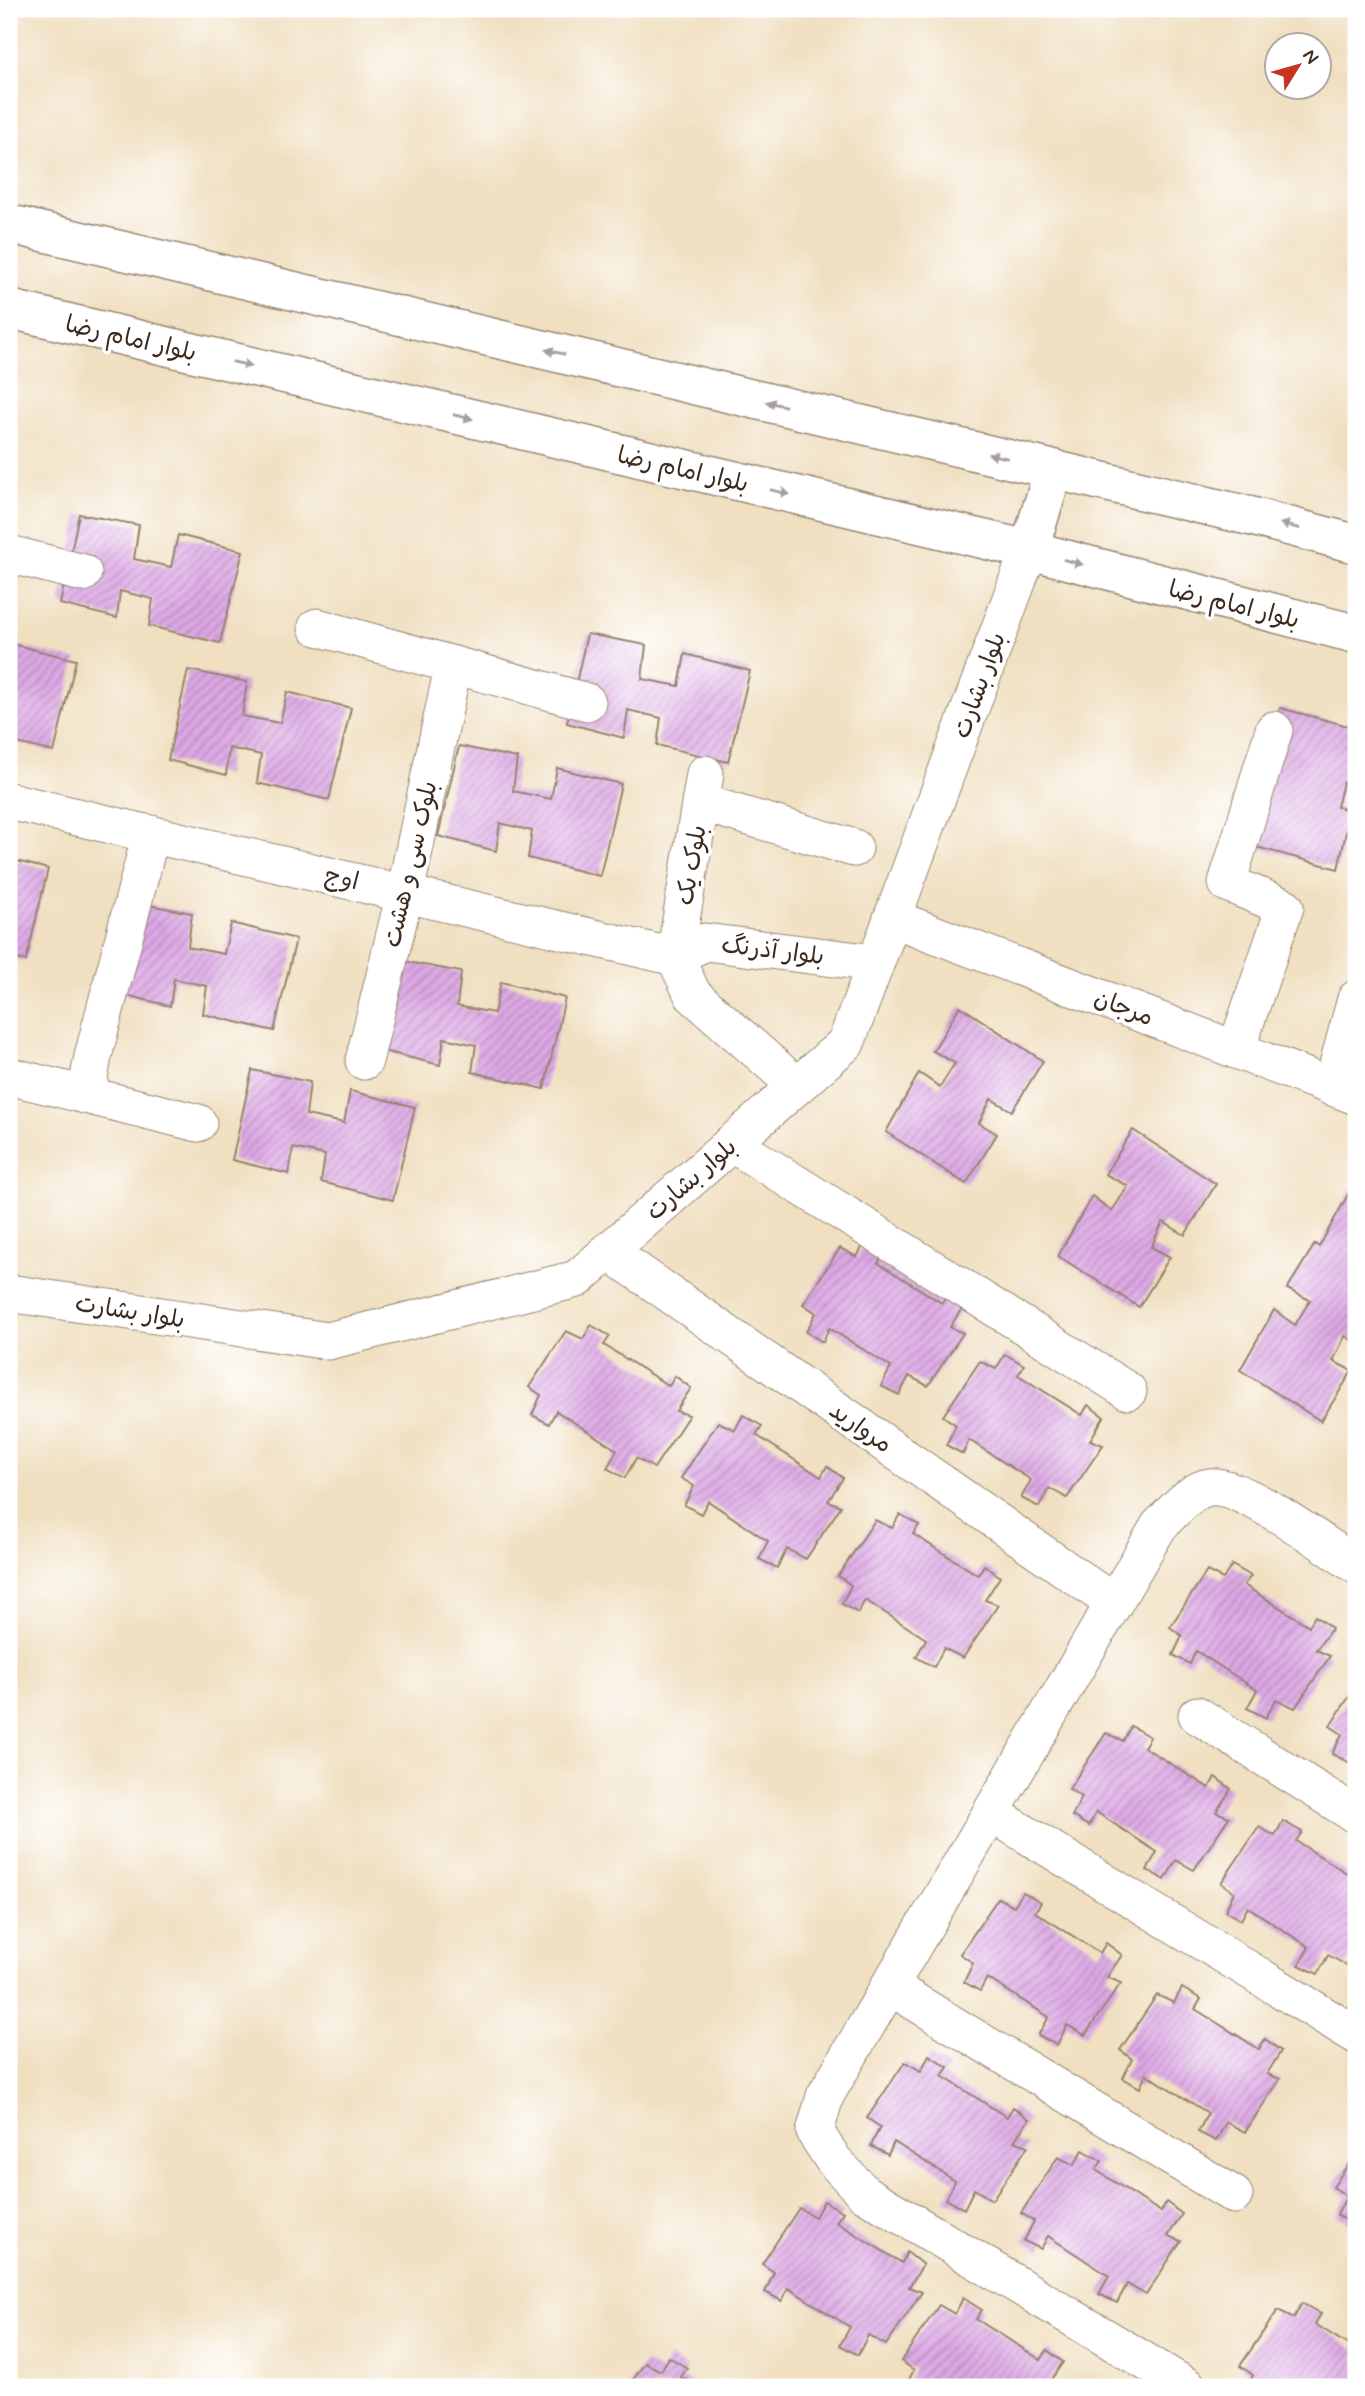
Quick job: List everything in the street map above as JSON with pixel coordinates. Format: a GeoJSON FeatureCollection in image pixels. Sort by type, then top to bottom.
{"type":"FeatureCollection","features":[{"type":"Feature","properties":{"kind":"street"},"geometry":{"type":"LineString","coordinates":[[9,224],[1054,470],[1356,544]]}},
{"type":"Feature","properties":{"kind":"street","name":"بلوار امام رضا"},"geometry":{"type":"LineString","coordinates":[[9,309],[1029,550],[1356,634]]}},
{"type":"Feature","properties":{"kind":"street"},"geometry":{"type":"LineString","coordinates":[[1029,550],[1054,470]]}},
{"type":"Feature","properties":{"kind":"street","name":"بلوار بشارت"},"geometry":{"type":"LineString","coordinates":[[9,1293],[328,1342],[577,1279],[845,1043],[1029,550]]}},
{"type":"Feature","properties":{"kind":"street"},"geometry":{"type":"LineString","coordinates":[[9,554],[83,573]]}},
{"type":"Feature","properties":{"kind":"street"},"geometry":{"type":"LineString","coordinates":[[317,627],[453,667],[587,702]]}},
{"type":"Feature","properties":{"kind":"street","name":"بلوک سی و هشت"},"geometry":{"type":"LineString","coordinates":[[364,1061],[405,893],[453,667]]}},
{"type":"Feature","properties":{"kind":"street"},"geometry":{"type":"LineString","coordinates":[[1236,1050],[1285,907],[1227,883],[1273,730]]}},
{"type":"Feature","properties":{"kind":"street","name":"بلوک یک"},"geometry":{"type":"LineString","coordinates":[[675,957],[703,788],[854,848]]}},
{"type":"Feature","properties":{"kind":"street","name":"اوج"},"geometry":{"type":"LineString","coordinates":[[9,801],[675,957]]}},
{"type":"Feature","properties":{"kind":"street"},"geometry":{"type":"LineString","coordinates":[[86,1095],[93,1056],[151,834]]}},
{"type":"Feature","properties":{"kind":"street","name":"مرجان"},"geometry":{"type":"LineString","coordinates":[[892,918],[1344,1091]]}},
{"type":"Feature","properties":{"kind":"street","name":"بلوار آذرنگ"},"geometry":{"type":"LineString","coordinates":[[675,957],[705,942],[875,962]]}},
{"type":"Feature","properties":{"kind":"street"},"geometry":{"type":"LineString","coordinates":[[675,957],[693,995],[797,1086]]}},
{"type":"Feature","properties":{"kind":"street"},"geometry":{"type":"LineString","coordinates":[[1344,1091],[1356,999]]}},
{"type":"Feature","properties":{"kind":"street"},"geometry":{"type":"LineString","coordinates":[[9,1076],[198,1122]]}},
{"type":"Feature","properties":{"kind":"street"},"geometry":{"type":"LineString","coordinates":[[731,1143],[1128,1391]]}},
{"type":"Feature","properties":{"kind":"street","name":"مروارید"},"geometry":{"type":"LineString","coordinates":[[608,1251],[1114,1603]]}},
{"type":"Feature","properties":{"kind":"street"},"geometry":{"type":"LineString","coordinates":[[1188,2387],[864,2193],[835,2161],[815,2132],[825,2096],[1159,1526],[1183,1502],[1209,1487],[1240,1492],[1356,1565]]}},
{"type":"Feature","properties":{"kind":"street"},"geometry":{"type":"LineString","coordinates":[[1197,1715],[1356,1815]]}},
{"type":"Feature","properties":{"kind":"street"},"geometry":{"type":"LineString","coordinates":[[991,1813],[1356,2035]]}},
{"type":"Feature","properties":{"kind":"street"},"geometry":{"type":"LineString","coordinates":[[889,1986],[1234,2195]]}},
{"type":"Feature","properties":{"kind":"building"},"geometry":{"type":"Polygon","coordinates":[[[79,514],[139,525],[134,559],[171,567],[178,535],[243,551],[220,643],[149,626],[153,599],[120,591],[117,618],[60,604],[79,514]]]}},
{"type":"Feature","properties":{"kind":"building"},"geometry":{"type":"Polygon","coordinates":[[[587,634],[646,645],[642,679],[679,686],[685,654],[750,671],[728,762],[657,745],[661,718],[628,710],[624,738],[567,723],[587,634]]]}},
{"type":"Feature","properties":{"kind":"building"},"geometry":{"type":"Polygon","coordinates":[[[12,644],[76,660],[54,752],[9,741],[12,644]]]}},
{"type":"Feature","properties":{"kind":"building"},"geometry":{"type":"Polygon","coordinates":[[[188,670],[247,682],[242,716],[280,723],[287,692],[351,708],[329,800],[257,783],[261,755],[229,748],[226,775],[168,760],[188,670]]]}},
{"type":"Feature","properties":{"kind":"building"},"geometry":{"type":"Polygon","coordinates":[[[1280,708],[1356,728],[1356,786],[1343,783],[1337,807],[1351,810],[1338,869],[1249,845],[1266,754],[1280,708]]]}},
{"type":"Feature","properties":{"kind":"building"},"geometry":{"type":"Polygon","coordinates":[[[459,746],[517,758],[513,791],[551,799],[557,768],[621,784],[600,876],[528,858],[532,831],[500,823],[496,851],[438,836],[459,746]]]}},
{"type":"Feature","properties":{"kind":"building"},"geometry":{"type":"Polygon","coordinates":[[[9,859],[48,869],[26,961],[9,957],[9,859]]]}},
{"type":"Feature","properties":{"kind":"building"},"geometry":{"type":"Polygon","coordinates":[[[133,902],[192,913],[188,947],[224,954],[231,923],[296,939],[274,1031],[203,1014],[207,986],[174,979],[170,1006],[113,992],[133,902]]]}},
{"type":"Feature","properties":{"kind":"building"},"geometry":{"type":"Polygon","coordinates":[[[402,961],[461,972],[457,1006],[494,1013],[501,982],[565,998],[544,1089],[472,1072],[476,1045],[444,1038],[440,1065],[383,1051],[402,961]]]}},
{"type":"Feature","properties":{"kind":"building"},"geometry":{"type":"Polygon","coordinates":[[[960,1006],[1043,1061],[1012,1111],[991,1099],[979,1123],[997,1134],[966,1184],[886,1132],[919,1073],[940,1087],[955,1063],[933,1051],[960,1006]]]}},
{"type":"Feature","properties":{"kind":"building"},"geometry":{"type":"Polygon","coordinates":[[[252,1070],[310,1082],[306,1115],[344,1123],[350,1091],[415,1107],[393,1200],[321,1182],[325,1155],[293,1148],[289,1174],[232,1160],[252,1070]]]}},
{"type":"Feature","properties":{"kind":"building"},"geometry":{"type":"Polygon","coordinates":[[[1133,1130],[1216,1184],[1185,1235],[1163,1222],[1151,1247],[1170,1257],[1139,1307],[1058,1256],[1092,1196],[1112,1211],[1128,1186],[1105,1174],[1133,1130]]]}},
{"type":"Feature","properties":{"kind":"building"},"geometry":{"type":"Polygon","coordinates":[[[1351,1189],[1356,1193],[1356,1343],[1345,1336],[1333,1361],[1352,1371],[1321,1421],[1240,1370],[1274,1310],[1295,1325],[1310,1300],[1287,1289],[1315,1244],[1319,1247],[1351,1189]]]}},
{"type":"Feature","properties":{"kind":"building"},"geometry":{"type":"Polygon","coordinates":[[[865,1242],[884,1253],[878,1263],[942,1303],[948,1293],[964,1305],[950,1327],[963,1333],[928,1386],[909,1376],[899,1395],[881,1386],[891,1367],[829,1328],[823,1342],[806,1332],[816,1313],[803,1304],[840,1248],[857,1257],[865,1242]]]}},
{"type":"Feature","properties":{"kind":"building"},"geometry":{"type":"Polygon","coordinates":[[[591,1325],[610,1336],[604,1345],[669,1386],[675,1376],[691,1388],[676,1411],[689,1415],[654,1468],[636,1458],[625,1478],[607,1468],[617,1450],[556,1411],[549,1424],[532,1415],[541,1395],[529,1387],[566,1331],[583,1339],[591,1325]]]}},
{"type":"Feature","properties":{"kind":"building"},"geometry":{"type":"Polygon","coordinates":[[[1005,1354],[1024,1365],[1018,1375],[1082,1415],[1088,1405],[1104,1417],[1090,1440],[1103,1445],[1067,1498],[1049,1488],[1039,1507],[1021,1498],[1031,1480],[969,1440],[963,1454],[946,1445],[956,1425],[943,1416],[980,1361],[996,1369],[1005,1354]]]}},
{"type":"Feature","properties":{"kind":"building"},"geometry":{"type":"Polygon","coordinates":[[[743,1415],[762,1426],[756,1435],[821,1477],[827,1466],[843,1478],[828,1501],[841,1506],[806,1559],[787,1549],[777,1568],[759,1559],[768,1541],[708,1501],[701,1514],[684,1505],[694,1486],[681,1478],[718,1422],[735,1430],[743,1415]]]}},
{"type":"Feature","properties":{"kind":"building"},"geometry":{"type":"Polygon","coordinates":[[[900,1514],[919,1525],[913,1534],[978,1575],[984,1565],[1000,1577],[985,1600],[998,1605],[963,1658],[944,1648],[934,1667],[916,1657],[926,1639],[865,1600],[858,1613],[842,1604],[851,1585],[838,1576],[875,1520],[892,1528],[900,1514]]]}},
{"type":"Feature","properties":{"kind":"building"},"geometry":{"type":"Polygon","coordinates":[[[1232,1565],[1251,1576],[1244,1585],[1309,1626],[1315,1616],[1332,1628],[1316,1650],[1330,1656],[1295,1708],[1276,1699],[1266,1718],[1247,1708],[1257,1690],[1196,1651],[1190,1664],[1173,1655],[1182,1636],[1170,1627],[1207,1571],[1223,1579],[1232,1565]]]}},
{"type":"Feature","properties":{"kind":"building"},"geometry":{"type":"Polygon","coordinates":[[[1356,1686],[1356,1750],[1350,1763],[1332,1754],[1342,1734],[1330,1726],[1356,1686]]]}},
{"type":"Feature","properties":{"kind":"building"},"geometry":{"type":"Polygon","coordinates":[[[1131,1726],[1150,1737],[1144,1747],[1209,1788],[1215,1777],[1231,1789],[1216,1812],[1229,1817],[1194,1870],[1176,1860],[1165,1880],[1147,1870],[1157,1852],[1096,1812],[1089,1826],[1072,1816],[1082,1797],[1069,1789],[1106,1733],[1123,1741],[1131,1726]]]}},
{"type":"Feature","properties":{"kind":"building"},"geometry":{"type":"Polygon","coordinates":[[[1283,1821],[1302,1832],[1296,1841],[1356,1879],[1356,1950],[1346,1965],[1328,1955],[1318,1974],[1299,1965],[1309,1947],[1248,1907],[1241,1920],[1225,1911],[1234,1892],[1221,1883],[1259,1827],[1275,1836],[1283,1821]]]}},
{"type":"Feature","properties":{"kind":"building"},"geometry":{"type":"Polygon","coordinates":[[[1023,1892],[1041,1902],[1035,1912],[1100,1953],[1106,1943],[1122,1955],[1107,1977],[1121,1983],[1085,2035],[1067,2025],[1057,2045],[1038,2035],[1049,2017],[987,1978],[980,1991],[964,1982],[973,1963],[960,1954],[998,1898],[1014,1906],[1023,1892]]]}},
{"type":"Feature","properties":{"kind":"building"},"geometry":{"type":"Polygon","coordinates":[[[1182,1988],[1201,1999],[1195,2009],[1259,2049],[1265,2039],[1281,2051],[1267,2074],[1280,2079],[1245,2132],[1226,2122],[1216,2141],[1198,2132],[1208,2113],[1146,2074],[1140,2088],[1123,2078],[1132,2059],[1120,2050],[1157,1995],[1174,2003],[1182,1988]]]}},
{"type":"Feature","properties":{"kind":"building"},"geometry":{"type":"Polygon","coordinates":[[[929,2055],[948,2067],[942,2076],[1007,2117],[1013,2107],[1029,2119],[1014,2141],[1028,2146],[992,2200],[974,2189],[964,2209],[945,2199],[955,2181],[894,2142],[888,2155],[871,2146],[880,2127],[867,2118],[905,2062],[921,2071],[929,2055]]]}},
{"type":"Feature","properties":{"kind":"building"},"geometry":{"type":"Polygon","coordinates":[[[1083,2150],[1102,2161],[1096,2170],[1161,2212],[1166,2202],[1182,2214],[1168,2236],[1181,2241],[1146,2295],[1127,2284],[1117,2303],[1099,2294],[1109,2276],[1048,2236],[1041,2249],[1024,2241],[1034,2221],[1021,2213],[1058,2157],[1074,2165],[1083,2150]]]}},
{"type":"Feature","properties":{"kind":"building"},"geometry":{"type":"Polygon","coordinates":[[[1356,2153],[1356,2218],[1353,2224],[1337,2215],[1347,2196],[1333,2187],[1356,2153]]]}},
{"type":"Feature","properties":{"kind":"building"},"geometry":{"type":"Polygon","coordinates":[[[824,2201],[843,2212],[836,2222],[902,2263],[907,2252],[923,2265],[909,2287],[922,2292],[886,2345],[868,2335],[858,2355],[840,2345],[850,2327],[788,2288],[782,2301],[765,2292],[774,2272],[762,2264],[799,2208],[815,2217],[824,2201]]]}},
{"type":"Feature","properties":{"kind":"building"},"geometry":{"type":"Polygon","coordinates":[[[963,2298],[982,2310],[976,2319],[1041,2360],[1047,2350],[1063,2362],[1048,2384],[1055,2387],[905,2387],[914,2370],[901,2361],[939,2305],[955,2314],[963,2298]]]}},
{"type":"Feature","properties":{"kind":"building"},"geometry":{"type":"Polygon","coordinates":[[[1302,2303],[1321,2314],[1315,2324],[1356,2350],[1356,2387],[1247,2387],[1253,2375],[1240,2366],[1278,2310],[1294,2318],[1302,2303]]]}},
{"type":"Feature","properties":{"kind":"building"},"geometry":{"type":"Polygon","coordinates":[[[669,2357],[687,2368],[681,2377],[698,2387],[628,2387],[645,2363],[661,2371],[669,2357]]]}}]}
